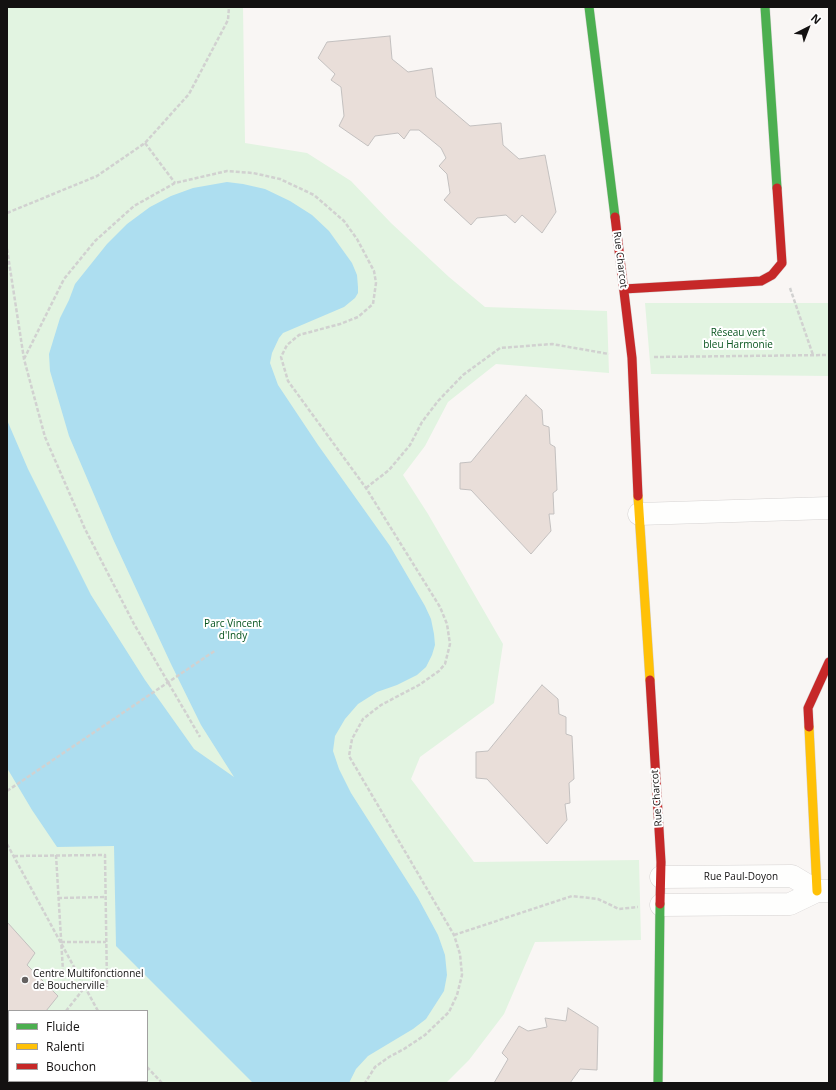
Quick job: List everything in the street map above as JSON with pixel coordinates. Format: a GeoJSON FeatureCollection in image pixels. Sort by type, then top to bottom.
{"type":"FeatureCollection","features":[{"type":"Feature","properties":{"kind":"street","name":"Rue Charcot"},"geometry":{"type":"LineString","coordinates":[[589,7],[632,358],[639,514],[661,877],[658,1083]]}},
{"type":"Feature","properties":{"kind":"street"},"geometry":{"type":"LineString","coordinates":[[624,289],[761,282],[772,275],[782,263],[765,7]]}},
{"type":"Feature","properties":{"kind":"street"},"geometry":{"type":"LineString","coordinates":[[639,514],[829,508]]}},
{"type":"Feature","properties":{"kind":"street"},"geometry":{"type":"LineString","coordinates":[[661,905],[790,904],[823,891],[808,708],[829,662]]}},
{"type":"Feature","properties":{"kind":"street","name":"Rue Paul-Doyon"},"geometry":{"type":"LineString","coordinates":[[661,877],[792,876],[823,891]]}},
{"type":"Feature","properties":{"kind":"path"},"geometry":{"type":"LineString","coordinates":[[7,212],[97,176],[146,143],[189,94],[228,20],[229,7]]}},
{"type":"Feature","properties":{"kind":"path"},"geometry":{"type":"LineString","coordinates":[[146,143],[176,183]]}},
{"type":"Feature","properties":{"kind":"path"},"geometry":{"type":"LineString","coordinates":[[24,359],[64,279],[95,241],[134,206],[176,183],[227,171],[253,173],[280,179],[314,195],[344,221],[357,239],[374,271],[376,283],[373,304],[358,317],[340,324],[299,335],[287,345],[281,357],[288,381],[366,488],[440,607],[447,624],[450,644],[445,664],[439,671],[419,685],[381,705],[363,720],[352,739],[349,756],[454,935],[460,954],[462,975],[457,995],[449,1012],[424,1036],[375,1067],[365,1083]]}},
{"type":"Feature","properties":{"kind":"path"},"geometry":{"type":"LineString","coordinates":[[7,249],[24,359],[45,437],[85,529],[134,624],[200,738]]}},
{"type":"Feature","properties":{"kind":"path"},"geometry":{"type":"LineString","coordinates":[[782,263],[813,355]]}},
{"type":"Feature","properties":{"kind":"path"},"geometry":{"type":"LineString","coordinates":[[366,488],[389,470],[410,445],[422,422],[438,401],[458,380],[500,348],[552,344],[632,358],[829,355]]}},
{"type":"Feature","properties":{"kind":"path"},"geometry":{"type":"LineString","coordinates":[[7,791],[216,650]]}},
{"type":"Feature","properties":{"kind":"path"},"geometry":{"type":"LineString","coordinates":[[7,844],[97,1010]]}},
{"type":"Feature","properties":{"kind":"path"},"geometry":{"type":"LineString","coordinates":[[56,855],[64,988]]}},
{"type":"Feature","properties":{"kind":"path"},"geometry":{"type":"LineString","coordinates":[[14,856],[105,855],[107,986],[57,988]]}},
{"type":"Feature","properties":{"kind":"path"},"geometry":{"type":"LineString","coordinates":[[454,935],[572,896],[598,899],[619,909],[661,905]]}},
{"type":"Feature","properties":{"kind":"path"},"geometry":{"type":"LineString","coordinates":[[58,898],[106,897]]}},
{"type":"Feature","properties":{"kind":"path"},"geometry":{"type":"LineString","coordinates":[[61,942],[106,942]]}},
{"type":"Feature","properties":{"kind":"path"},"geometry":{"type":"LineString","coordinates":[[67,1010],[85,987]]}},
{"type":"Feature","properties":{"kind":"path"},"geometry":{"type":"LineString","coordinates":[[148,1068],[162,1083]]}},
{"type":"Feature","properties":{"kind":"green space","name":"Parc Vincent d'Indy"},"geometry":{"type":"Polygon","coordinates":[[[7,7],[243,7],[245,143],[307,153],[351,181],[391,223],[449,277],[485,307],[607,311],[609,373],[496,364],[448,402],[425,446],[403,475],[428,514],[503,644],[494,703],[420,757],[411,779],[474,862],[639,860],[641,940],[535,942],[504,1014],[469,1060],[446,1083],[7,1083],[7,7]]]}},
{"type":"Feature","properties":{"kind":"green space","name":"Réseau vert bleu Harmonie"},"geometry":{"type":"Polygon","coordinates":[[[645,303],[829,303],[829,376],[651,374],[645,303]]]}},
{"type":"Feature","properties":{"kind":"water"},"geometry":{"type":"Polygon","coordinates":[[[227,182],[265,189],[290,201],[312,215],[329,231],[352,263],[357,275],[358,293],[355,298],[344,307],[283,333],[272,353],[270,363],[278,385],[318,445],[390,546],[425,606],[431,619],[434,634],[435,645],[426,667],[417,675],[397,685],[377,692],[358,704],[345,719],[335,736],[333,751],[339,769],[351,793],[418,898],[438,935],[445,955],[447,975],[444,991],[426,1019],[413,1029],[368,1056],[356,1069],[349,1083],[253,1083],[116,946],[114,846],[57,847],[32,810],[7,768],[7,420],[28,469],[91,595],[145,680],[194,749],[234,777],[201,725],[113,539],[69,436],[50,371],[49,354],[60,318],[75,284],[107,244],[127,224],[150,207],[171,196],[193,188],[227,182]]]}},
{"type":"Feature","properties":{"kind":"building"},"geometry":{"type":"Polygon","coordinates":[[[390,36],[392,59],[408,72],[432,68],[436,97],[470,126],[501,123],[503,145],[519,159],[545,155],[556,212],[542,233],[522,215],[515,223],[506,215],[477,218],[471,225],[444,200],[450,193],[447,174],[439,166],[446,158],[441,148],[419,130],[410,130],[404,139],[398,133],[375,136],[368,146],[339,126],[344,116],[341,87],[331,80],[335,74],[318,58],[327,42],[390,36]]]}},
{"type":"Feature","properties":{"kind":"building"},"geometry":{"type":"Polygon","coordinates":[[[526,395],[542,410],[543,425],[549,427],[550,444],[555,447],[557,490],[553,493],[554,514],[549,514],[551,531],[531,554],[471,490],[460,489],[460,463],[471,462],[526,395]]]}},
{"type":"Feature","properties":{"kind":"building"},"geometry":{"type":"Polygon","coordinates":[[[542,685],[558,699],[559,714],[566,717],[566,734],[572,736],[574,779],[569,783],[570,803],[565,804],[567,820],[547,844],[487,779],[476,778],[476,752],[488,751],[542,685]]]}},
{"type":"Feature","properties":{"kind":"building","name":"Centre Multifonctionnel de Boucherville"},"geometry":{"type":"Polygon","coordinates":[[[7,922],[35,953],[27,965],[58,996],[47,1010],[8,1010],[7,1069],[7,922]]]}},
{"type":"Feature","properties":{"kind":"building"},"geometry":{"type":"Polygon","coordinates":[[[568,1008],[598,1027],[597,1070],[580,1069],[570,1083],[494,1083],[508,1059],[502,1053],[519,1026],[528,1031],[547,1027],[545,1018],[566,1021],[568,1008]]]}},
{"type":"Feature","properties":{"kind":"traffic: fast"},"geometry":{"type":"LineString","coordinates":[[589,7],[615,217]]}},
{"type":"Feature","properties":{"kind":"traffic: fast"},"geometry":{"type":"LineString","coordinates":[[765,7],[777,188]]}},
{"type":"Feature","properties":{"kind":"traffic: fast"},"geometry":{"type":"LineString","coordinates":[[658,1083],[660,904]]}},
{"type":"Feature","properties":{"kind":"traffic: slow"},"geometry":{"type":"LineString","coordinates":[[638,496],[650,680]]}},
{"type":"Feature","properties":{"kind":"traffic: slow"},"geometry":{"type":"LineString","coordinates":[[809,727],[817,891]]}},
{"type":"Feature","properties":{"kind":"traffic: jam"},"geometry":{"type":"LineString","coordinates":[[624,289],[761,281],[772,275],[782,263],[777,188]]}},
{"type":"Feature","properties":{"kind":"traffic: jam"},"geometry":{"type":"LineString","coordinates":[[615,217],[632,358],[638,496]]}},
{"type":"Feature","properties":{"kind":"traffic: jam"},"geometry":{"type":"LineString","coordinates":[[809,727],[808,708],[829,662]]}},
{"type":"Feature","properties":{"kind":"traffic: jam"},"geometry":{"type":"LineString","coordinates":[[650,680],[661,862],[660,904]]}},
{"type":"Feature","properties":{"kind":"place","name":"Centre Multifonctionnel de Boucherville"},"geometry":{"type":"Point","coordinates":[25,980]}}]}
